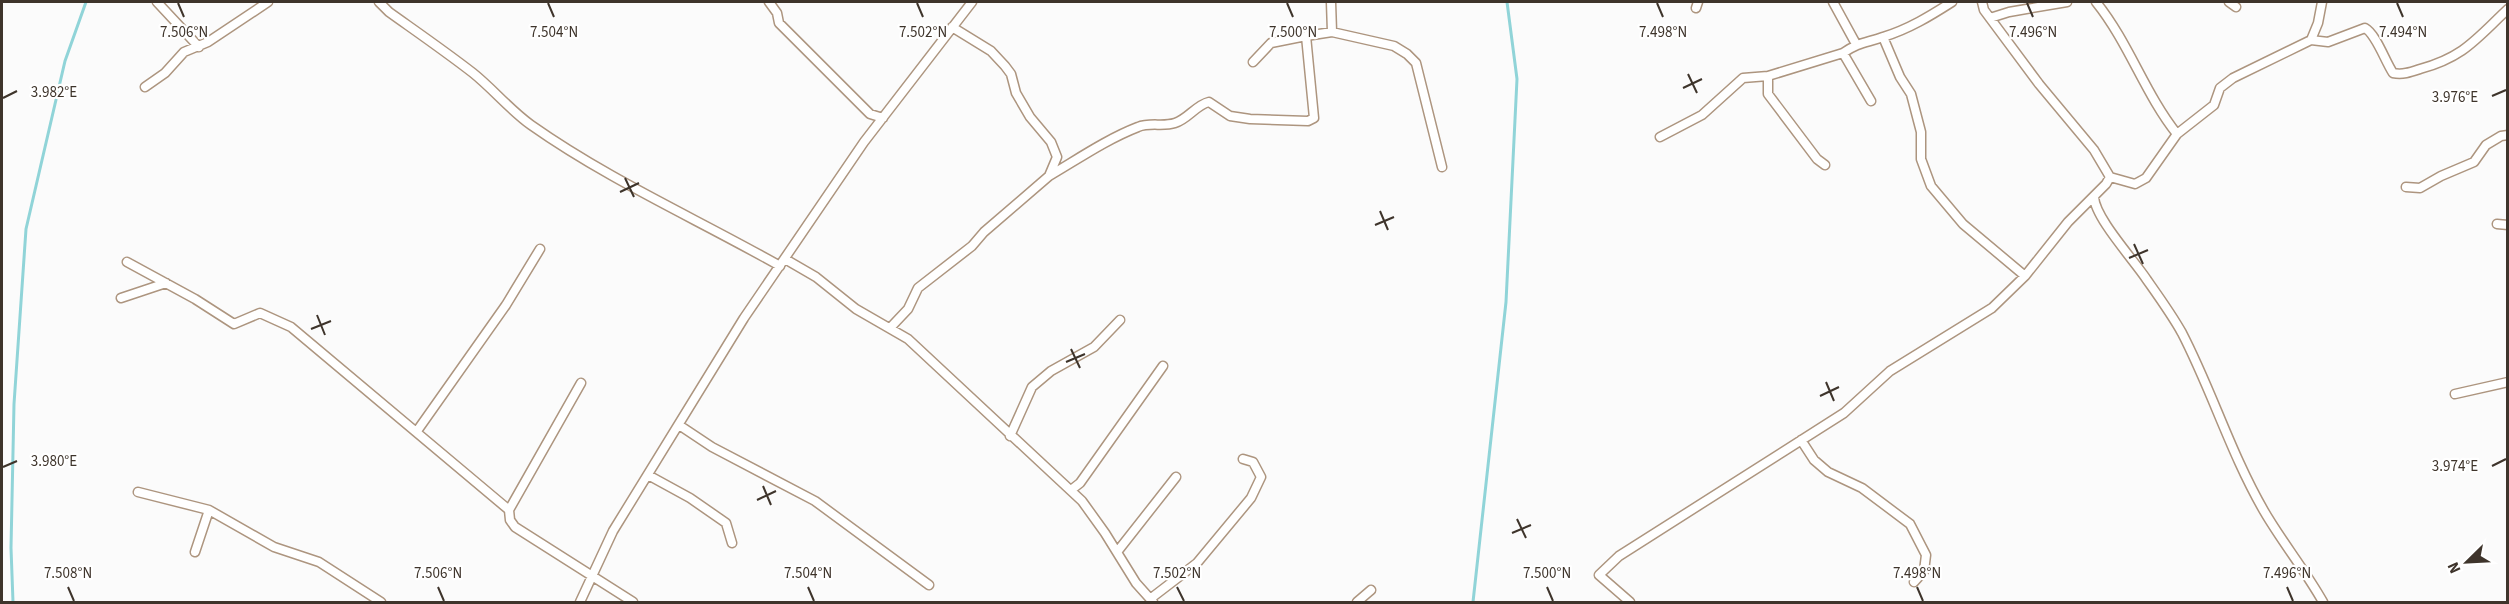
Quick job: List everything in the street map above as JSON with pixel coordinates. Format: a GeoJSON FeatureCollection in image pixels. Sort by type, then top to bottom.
{"type":"FeatureCollection","features":[{"type":"Feature","properties":{"kind":"street"},"geometry":{"type":"LineString","coordinates":[[157,2],[199,47]]}},
{"type":"Feature","properties":{"kind":"street"},"geometry":{"type":"LineString","coordinates":[[145,87],[165,73],[184,52],[199,47],[268,2]]}},
{"type":"Feature","properties":{"kind":"street"},"geometry":{"type":"LineString","coordinates":[[379,2],[389,12],[474,74],[529,124],[593,165],[669,208],[816,277],[856,309],[908,339],[1082,501],[1136,583],[1151,601],[1197,563],[1251,498],[1261,477],[1253,462],[1243,459]]}},
{"type":"Feature","properties":{"kind":"street"},"geometry":{"type":"LineString","coordinates":[[769,2],[777,12],[779,23],[804,49],[870,114],[883,118]]}},
{"type":"Feature","properties":{"kind":"street"},"geometry":{"type":"LineString","coordinates":[[580,603],[614,531],[744,318],[883,118],[972,2]]}},
{"type":"Feature","properties":{"kind":"street"},"geometry":{"type":"LineString","coordinates":[[1331,2],[1332,32]]}},
{"type":"Feature","properties":{"kind":"street"},"geometry":{"type":"LineString","coordinates":[[1833,2],[1856,44]]}},
{"type":"Feature","properties":{"kind":"street"},"geometry":{"type":"LineString","coordinates":[[1660,137],[1702,115],[1743,78],[1768,76],[1796,69],[1843,52],[1856,44],[1883,37],[1926,20],[1952,2]]}},
{"type":"Feature","properties":{"kind":"street"},"geometry":{"type":"LineString","coordinates":[[1982,2],[1984,10],[2039,84],[2094,150],[2110,177],[2136,184],[2146,178],[2177,134],[2214,105],[2220,88],[2233,78],[2311,40],[2328,42],[2365,28],[2371,31],[2381,54],[2393,73],[2401,75],[2439,64],[2463,52],[2508,9]]}},
{"type":"Feature","properties":{"kind":"street"},"geometry":{"type":"LineString","coordinates":[[1990,18],[2009,12],[2067,2]]}},
{"type":"Feature","properties":{"kind":"street"},"geometry":{"type":"LineString","coordinates":[[2097,2],[2134,58],[2162,115],[2177,134]]}},
{"type":"Feature","properties":{"kind":"street"},"geometry":{"type":"LineString","coordinates":[[2311,40],[2318,23],[2322,2]]}},
{"type":"Feature","properties":{"kind":"street"},"geometry":{"type":"LineString","coordinates":[[952,27],[991,51],[1011,74],[1016,93],[1057,157],[1049,176]]}},
{"type":"Feature","properties":{"kind":"street"},"geometry":{"type":"LineString","coordinates":[[1252,62],[1272,43],[1332,32],[1394,46],[1416,63],[1442,167]]}},
{"type":"Feature","properties":{"kind":"street"},"geometry":{"type":"LineString","coordinates":[[890,328],[908,309],[918,288],[972,246],[984,232],[1049,176],[1099,146],[1140,126],[1174,124],[1188,117],[1202,104],[1209,102],[1230,116],[1308,121],[1314,118],[1306,36]]}},
{"type":"Feature","properties":{"kind":"street"},"geometry":{"type":"LineString","coordinates":[[1883,37],[1900,77],[1911,94],[1921,132],[1921,159],[1931,186],[1963,224],[2025,276]]}},
{"type":"Feature","properties":{"kind":"street"},"geometry":{"type":"LineString","coordinates":[[1843,52],[1871,101]]}},
{"type":"Feature","properties":{"kind":"street"},"geometry":{"type":"LineString","coordinates":[[1768,76],[1768,94],[1817,159],[1825,165]]}},
{"type":"Feature","properties":{"kind":"street"},"geometry":{"type":"LineString","coordinates":[[2406,187],[2420,188],[2474,162],[2486,145],[2501,136],[2508,135]]}},
{"type":"Feature","properties":{"kind":"street"},"geometry":{"type":"LineString","coordinates":[[1630,603],[1599,574],[1619,556],[1844,413],[1890,370],[1992,308],[2025,276],[2068,222],[2110,177]]}},
{"type":"Feature","properties":{"kind":"street"},"geometry":{"type":"LineString","coordinates":[[2094,196],[2095,204],[2104,220],[2182,333],[2226,435],[2264,512],[2308,576],[2323,603]]}},
{"type":"Feature","properties":{"kind":"street"},"geometry":{"type":"LineString","coordinates":[[2497,225],[2508,225]]}},
{"type":"Feature","properties":{"kind":"street"},"geometry":{"type":"LineString","coordinates":[[417,431],[506,305],[540,249]]}},
{"type":"Feature","properties":{"kind":"street"},"geometry":{"type":"LineString","coordinates":[[127,262],[234,324],[260,313],[291,327],[509,510]]}},
{"type":"Feature","properties":{"kind":"street"},"geometry":{"type":"LineString","coordinates":[[121,298],[166,284]]}},
{"type":"Feature","properties":{"kind":"street"},"geometry":{"type":"LineString","coordinates":[[1010,436],[1032,387],[1052,371],[1094,347],[1120,320]]}},
{"type":"Feature","properties":{"kind":"street"},"geometry":{"type":"LineString","coordinates":[[1071,490],[1080,483],[1163,366]]}},
{"type":"Feature","properties":{"kind":"street"},"geometry":{"type":"LineString","coordinates":[[2455,394],[2508,382]]}},
{"type":"Feature","properties":{"kind":"street"},"geometry":{"type":"LineString","coordinates":[[581,383],[509,510],[510,519],[515,527],[633,603]]}},
{"type":"Feature","properties":{"kind":"street"},"geometry":{"type":"LineString","coordinates":[[679,424],[712,447],[815,501],[929,585]]}},
{"type":"Feature","properties":{"kind":"street"},"geometry":{"type":"LineString","coordinates":[[1801,440],[1814,460],[1828,472],[1862,488],[1910,524],[1926,555],[1924,571],[1914,582]]}},
{"type":"Feature","properties":{"kind":"street"},"geometry":{"type":"LineString","coordinates":[[648,475],[690,498],[726,523],[732,543]]}},
{"type":"Feature","properties":{"kind":"street"},"geometry":{"type":"LineString","coordinates":[[1117,552],[1176,477]]}},
{"type":"Feature","properties":{"kind":"street"},"geometry":{"type":"LineString","coordinates":[[138,492],[209,510],[274,547],[319,562],[381,603]]}},
{"type":"Feature","properties":{"kind":"street"},"geometry":{"type":"LineString","coordinates":[[195,552],[209,510]]}},
{"type":"Feature","properties":{"kind":"street"},"geometry":{"type":"LineString","coordinates":[[1357,603],[1371,590]]}},
{"type":"Feature","properties":{"kind":"waterway"},"geometry":{"type":"LineString","coordinates":[[13,602],[11,548],[14,404],[26,229],[65,61],[86,2]]}},
{"type":"Feature","properties":{"kind":"waterway"},"geometry":{"type":"LineString","coordinates":[[1473,602],[1506,302],[1517,79],[1507,2]]}}]}
